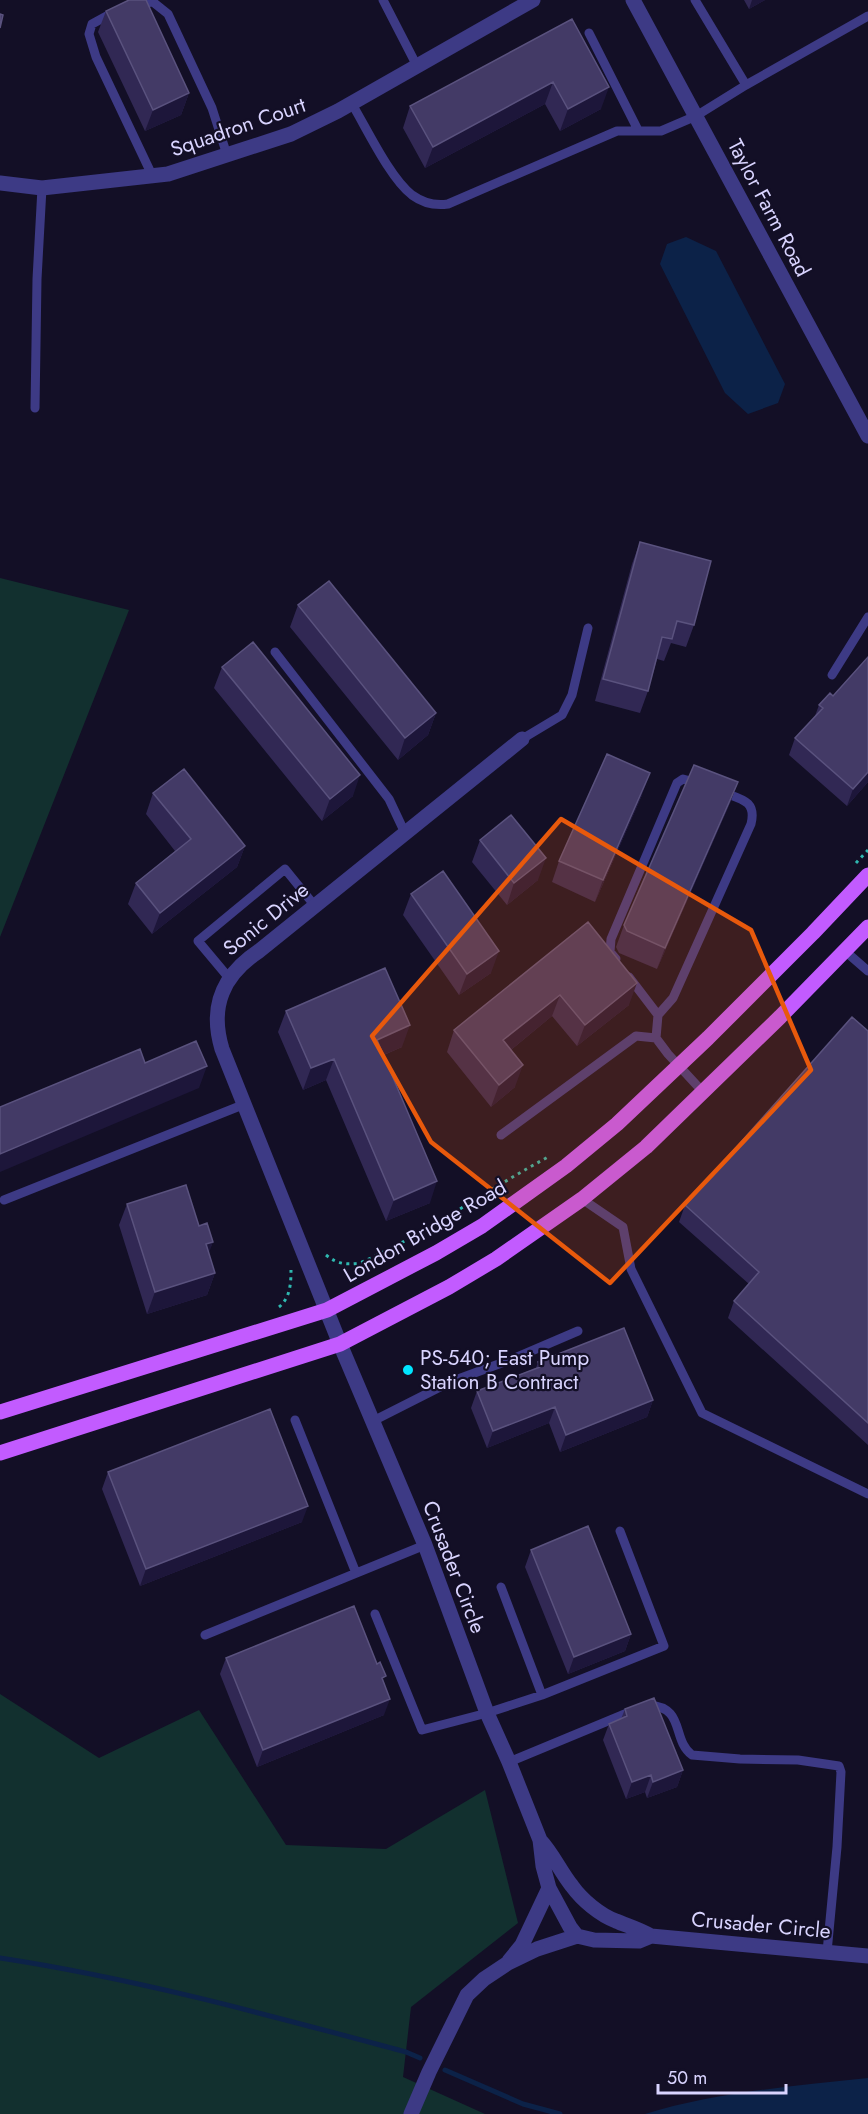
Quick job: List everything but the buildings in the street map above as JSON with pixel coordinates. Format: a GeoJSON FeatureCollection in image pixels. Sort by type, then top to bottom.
{"type":"FeatureCollection","features":[{"type":"Feature","properties":{"kind":"main road","name":"London Bridge Road"},"geometry":{"type":"LineString","coordinates":[[0,1412],[327,1310],[436,1253],[521,1200],[589,1148],[679,1066],[868,875]]}},
{"type":"Feature","properties":{"kind":"main road"},"geometry":{"type":"LineString","coordinates":[[0,1453],[340,1344],[477,1270],[522,1242],[582,1199],[646,1147],[868,927]]}},
{"type":"Feature","properties":{"kind":"street","name":"Taylor Farm Road"},"geometry":{"type":"LineString","coordinates":[[633,0],[868,436]]}},
{"type":"Feature","properties":{"kind":"street","name":"Squadron Court"},"geometry":{"type":"LineString","coordinates":[[0,183],[42,188],[168,174],[291,134],[352,104],[528,1]]}},
{"type":"Feature","properties":{"kind":"street","name":"Sonic Drive"},"geometry":{"type":"LineString","coordinates":[[327,1310],[218,1035],[216,1022],[219,1001],[229,978],[245,961],[522,739]]}},
{"type":"Feature","properties":{"kind":"street","name":"Crusader Circle"},"geometry":{"type":"LineString","coordinates":[[327,1310],[425,1545],[487,1713],[540,1839],[543,1866],[549,1888],[577,1936],[594,1940],[639,1941],[651,1936]]}},
{"type":"Feature","properties":{"kind":"street","name":"Crusader Circle"},"geometry":{"type":"LineString","coordinates":[[540,1839],[552,1853],[572,1887],[591,1905],[613,1920],[651,1936],[868,1956]]}},
{"type":"Feature","properties":{"kind":"street"},"geometry":{"type":"LineString","coordinates":[[508,1963],[522,1945],[549,1888]]}},
{"type":"Feature","properties":{"kind":"street"},"geometry":{"type":"LineString","coordinates":[[411,2114],[466,1995],[484,1979],[508,1963],[537,1949],[577,1936]]}},
{"type":"Feature","properties":{"kind":"lane"},"geometry":{"type":"LineString","coordinates":[[383,0],[417,66]]}},
{"type":"Feature","properties":{"kind":"lane"},"geometry":{"type":"LineString","coordinates":[[695,0],[746,85]]}},
{"type":"Feature","properties":{"kind":"lane"},"geometry":{"type":"LineString","coordinates":[[152,175],[96,57],[89,34],[92,24],[132,4],[153,2],[168,14],[212,108],[227,155]]}},
{"type":"Feature","properties":{"kind":"lane"},"geometry":{"type":"LineString","coordinates":[[352,104],[395,176],[411,194],[425,203],[440,206],[617,131],[661,131],[696,116],[868,16]]}},
{"type":"Feature","properties":{"kind":"lane"},"geometry":{"type":"LineString","coordinates":[[589,33],[638,130]]}},
{"type":"Feature","properties":{"kind":"lane"},"geometry":{"type":"LineString","coordinates":[[35,408],[37,279],[42,188]]}},
{"type":"Feature","properties":{"kind":"lane"},"geometry":{"type":"LineString","coordinates":[[832,675],[868,617]]}},
{"type":"Feature","properties":{"kind":"lane"},"geometry":{"type":"LineString","coordinates":[[522,739],[562,715],[572,695],[588,628]]}},
{"type":"Feature","properties":{"kind":"lane"},"geometry":{"type":"LineString","coordinates":[[275,652],[389,799],[405,833]]}},
{"type":"Feature","properties":{"kind":"lane"},"geometry":{"type":"LineString","coordinates":[[658,1015],[610,952],[609,946],[678,783],[683,779],[747,802],[752,808],[753,816],[673,998],[658,1015],[656,1038],[703,1092]]}},
{"type":"Feature","properties":{"kind":"lane"},"geometry":{"type":"LineString","coordinates":[[229,978],[198,941],[285,869],[315,906]]}},
{"type":"Feature","properties":{"kind":"lane"},"geometry":{"type":"LineString","coordinates":[[845,951],[868,971]]}},
{"type":"Feature","properties":{"kind":"lane"},"geometry":{"type":"LineString","coordinates":[[501,1136],[636,1036],[656,1038]]}},
{"type":"Feature","properties":{"kind":"lane"},"geometry":{"type":"LineString","coordinates":[[4,1200],[245,1104]]}},
{"type":"Feature","properties":{"kind":"lane"},"geometry":{"type":"LineString","coordinates":[[582,1199],[623,1227],[631,1269],[702,1413],[868,1494]]}},
{"type":"Feature","properties":{"kind":"lane"},"geometry":{"type":"LineString","coordinates":[[373,1421],[450,1382],[578,1331]]}},
{"type":"Feature","properties":{"kind":"lane"},"geometry":{"type":"LineString","coordinates":[[295,1420],[356,1573]]}},
{"type":"Feature","properties":{"kind":"lane"},"geometry":{"type":"LineString","coordinates":[[375,1614],[422,1730],[487,1713],[542,1695],[664,1646],[620,1531]]}},
{"type":"Feature","properties":{"kind":"lane"},"geometry":{"type":"LineString","coordinates":[[205,1635],[425,1545]]}},
{"type":"Feature","properties":{"kind":"lane"},"geometry":{"type":"LineString","coordinates":[[501,1587],[542,1695]]}},
{"type":"Feature","properties":{"kind":"lane"},"geometry":{"type":"LineString","coordinates":[[509,1762],[649,1704],[670,1712],[687,1751],[692,1755],[798,1760],[839,1766],[841,1772],[837,1847],[827,1952]]}},
{"type":"Feature","properties":{"kind":"path"},"geometry":{"type":"LineString","coordinates":[[853,866],[868,850]]}},
{"type":"Feature","properties":{"kind":"path"},"geometry":{"type":"LineString","coordinates":[[326,1255],[334,1261],[348,1265],[365,1261],[434,1225],[509,1178],[555,1154]]}},
{"type":"Feature","properties":{"kind":"highlighted area"},"geometry":{"type":"Polygon","coordinates":[[[561,819],[751,930],[811,1070],[610,1283],[431,1142],[372,1036],[561,819]]]}},
{"type":"Feature","properties":{"kind":"green space"},"geometry":{"type":"Polygon","coordinates":[[[0,578],[129,610],[0,937],[0,578]]]}},
{"type":"Feature","properties":{"kind":"green space"},"geometry":{"type":"Polygon","coordinates":[[[0,1694],[99,1758],[199,1710],[286,1845],[386,1849],[485,1790],[518,1923],[411,2007],[403,2077],[485,2114],[0,2114],[0,1694]]]}},
{"type":"Feature","properties":{"kind":"water"},"geometry":{"type":"Polygon","coordinates":[[[686,237],[716,251],[785,384],[778,403],[748,414],[725,393],[660,264],[667,244],[686,237]]]}},
{"type":"Feature","properties":{"kind":"water"},"geometry":{"type":"Polygon","coordinates":[[[868,2078],[868,2114],[645,2114],[728,2095],[868,2078]]]}},
{"type":"Feature","properties":{"kind":"waterway"},"geometry":{"type":"LineString","coordinates":[[0,1958],[154,1987],[305,2025],[406,2052],[420,2058]]}},
{"type":"Feature","properties":{"kind":"waterway"},"geometry":{"type":"LineString","coordinates":[[445,2070],[523,2104],[560,2114]]}},
{"type":"Feature","properties":{"kind":"place","name":"PS-540; East Pump Station B Contract"},"geometry":{"type":"Point","coordinates":[408,1370]}}]}
